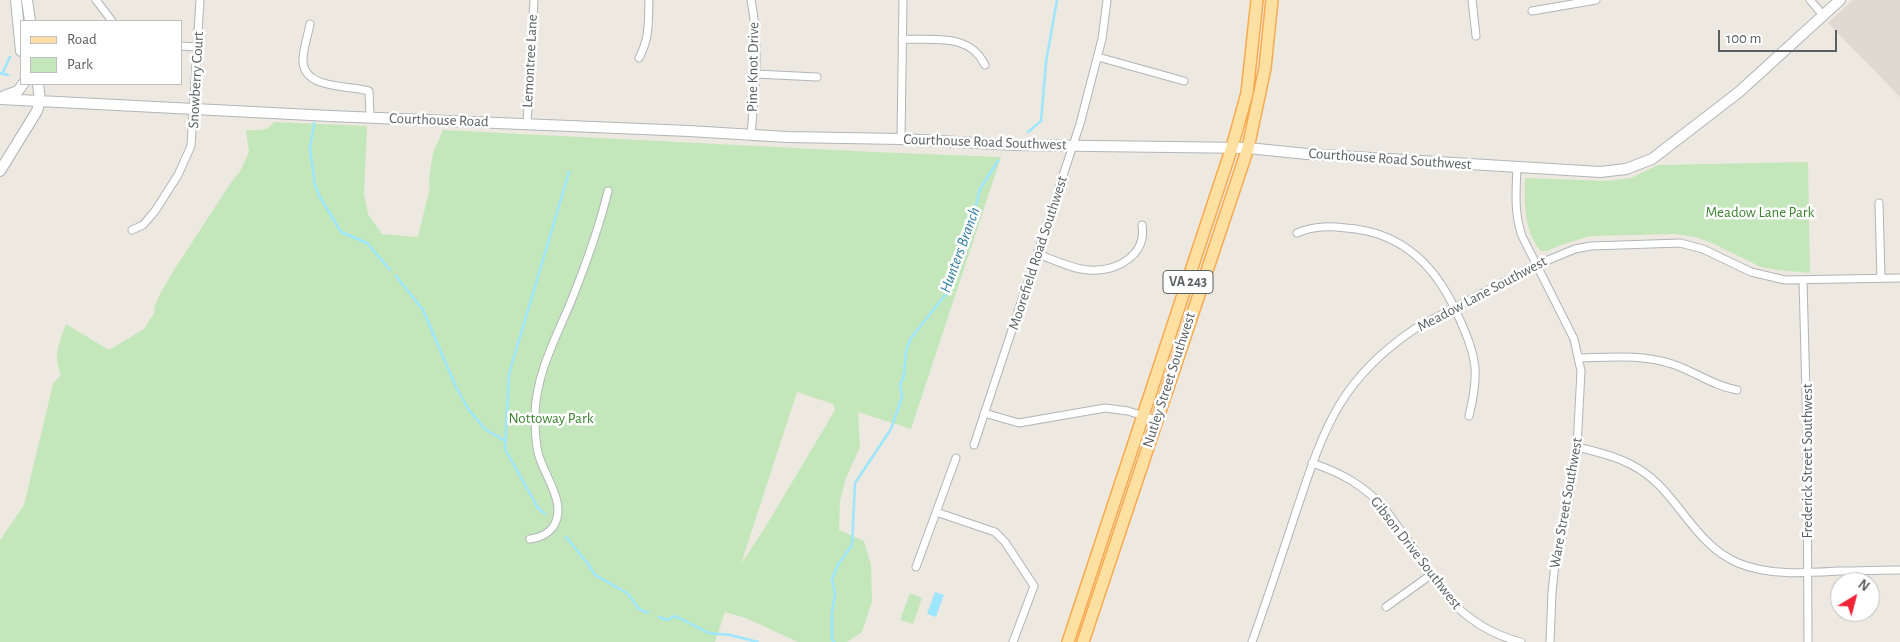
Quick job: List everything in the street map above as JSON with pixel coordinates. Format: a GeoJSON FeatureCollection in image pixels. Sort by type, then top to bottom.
{"type":"FeatureCollection","features":[{"type":"Feature","properties":{"kind":"main road","name":"Nutley Street Southwest"},"geometry":{"type":"LineString","coordinates":[[1068,642],[1232,147],[1247,93],[1257,0]]}},
{"type":"Feature","properties":{"kind":"main road","name":"Nutley Street Southwest"},"geometry":{"type":"LineString","coordinates":[[1083,642],[1248,148],[1265,68],[1272,0]]}},
{"type":"Feature","properties":{"kind":"street"},"geometry":{"type":"LineString","coordinates":[[16,0],[20,41]]}},
{"type":"Feature","properties":{"kind":"street"},"geometry":{"type":"LineString","coordinates":[[27,0],[30,20]]}},
{"type":"Feature","properties":{"kind":"street"},"geometry":{"type":"LineString","coordinates":[[96,0],[111,20]]}},
{"type":"Feature","properties":{"kind":"street","name":"Snowberry Court"},"geometry":{"type":"LineString","coordinates":[[132,230],[142,225],[155,211],[191,146],[200,0]]}},
{"type":"Feature","properties":{"kind":"street","name":"Lemontree Lane"},"geometry":{"type":"LineString","coordinates":[[527,123],[534,0]]}},
{"type":"Feature","properties":{"kind":"street"},"geometry":{"type":"LineString","coordinates":[[639,58],[646,44],[648,33],[649,0]]}},
{"type":"Feature","properties":{"kind":"street","name":"Pine Knot Drive"},"geometry":{"type":"LineString","coordinates":[[751,0],[756,32],[756,74],[751,134]]}},
{"type":"Feature","properties":{"kind":"street"},"geometry":{"type":"LineString","coordinates":[[900,139],[903,0]]}},
{"type":"Feature","properties":{"kind":"street","name":"Moorefield Road Southwest"},"geometry":{"type":"LineString","coordinates":[[974,445],[1073,145],[1098,57],[1107,0]]}},
{"type":"Feature","properties":{"kind":"street"},"geometry":{"type":"LineString","coordinates":[[1472,0],[1476,36]]}},
{"type":"Feature","properties":{"kind":"street"},"geometry":{"type":"LineString","coordinates":[[1532,11],[1596,0]]}},
{"type":"Feature","properties":{"kind":"street"},"geometry":{"type":"LineString","coordinates":[[1810,0],[1823,16]]}},
{"type":"Feature","properties":{"kind":"street","name":"Courthouse Road Southwest"},"geometry":{"type":"LineString","coordinates":[[879,139],[1014,145],[1232,147],[1307,154],[1614,172],[1652,159],[1739,92],[1840,0]]}},
{"type":"Feature","properties":{"kind":"street"},"geometry":{"type":"LineString","coordinates":[[310,24],[303,62],[306,72],[312,79],[322,84],[369,91],[370,117]]}},
{"type":"Feature","properties":{"kind":"street"},"geometry":{"type":"LineString","coordinates":[[902,39],[962,42],[976,51],[985,65]]}},
{"type":"Feature","properties":{"kind":"street"},"geometry":{"type":"LineString","coordinates":[[182,46],[197,47]]}},
{"type":"Feature","properties":{"kind":"street"},"geometry":{"type":"LineString","coordinates":[[1098,57],[1184,81]]}},
{"type":"Feature","properties":{"kind":"street"},"geometry":{"type":"LineString","coordinates":[[756,74],[817,77]]}},
{"type":"Feature","properties":{"kind":"street"},"geometry":{"type":"LineString","coordinates":[[0,98],[18,91],[22,85]]}},
{"type":"Feature","properties":{"kind":"street"},"geometry":{"type":"LineString","coordinates":[[0,171],[37,111],[40,100],[38,85]]}},
{"type":"Feature","properties":{"kind":"street","name":"Courthouse Road"},"geometry":{"type":"LineString","coordinates":[[0,98],[68,103],[527,123],[787,137],[879,139]]}},
{"type":"Feature","properties":{"kind":"street","name":"Ware Street Southwest"},"geometry":{"type":"LineString","coordinates":[[1517,167],[1515,198],[1518,224],[1536,265],[1574,339],[1579,358],[1581,388],[1577,447],[1570,493],[1555,564],[1550,642]]}},
{"type":"Feature","properties":{"kind":"street"},"geometry":{"type":"LineString","coordinates":[[530,539],[541,537],[550,530],[556,522],[558,509],[537,450],[535,420],[537,390],[548,356],[590,254],[608,191]]}},
{"type":"Feature","properties":{"kind":"street"},"geometry":{"type":"LineString","coordinates":[[1879,203],[1881,278]]}},
{"type":"Feature","properties":{"kind":"street"},"geometry":{"type":"LineString","coordinates":[[1038,254],[1080,269],[1100,270],[1110,268],[1120,264],[1136,253],[1142,239],[1142,224]]}},
{"type":"Feature","properties":{"kind":"street"},"geometry":{"type":"LineString","coordinates":[[1297,233],[1307,229],[1328,226],[1359,229],[1389,238],[1414,253],[1425,263],[1438,278],[1455,307],[1470,343],[1474,361],[1475,385],[1469,416]]}},
{"type":"Feature","properties":{"kind":"street","name":"Meadow Lane Southwest"},"geometry":{"type":"LineString","coordinates":[[1252,642],[1312,463],[1320,441],[1336,409],[1366,369],[1398,340],[1416,328],[1536,265],[1560,254],[1590,246],[1680,244],[1702,249],[1751,272],[1786,280],[1900,278]]}},
{"type":"Feature","properties":{"kind":"street","name":"Frederick Street Southwest"},"geometry":{"type":"LineString","coordinates":[[1803,280],[1808,442],[1806,573],[1808,642]]}},
{"type":"Feature","properties":{"kind":"street"},"geometry":{"type":"LineString","coordinates":[[1579,358],[1622,356],[1658,360],[1689,370],[1718,386],[1737,390]]}},
{"type":"Feature","properties":{"kind":"street"},"geometry":{"type":"LineString","coordinates":[[984,413],[1019,423],[1105,408],[1128,411],[1156,420]]}},
{"type":"Feature","properties":{"kind":"street"},"geometry":{"type":"LineString","coordinates":[[1577,447],[1618,458],[1646,473],[1666,493],[1701,537],[1724,555],[1737,562],[1758,569],[1806,573],[1900,570]]}},
{"type":"Feature","properties":{"kind":"street"},"geometry":{"type":"LineString","coordinates":[[916,567],[956,458]]}},
{"type":"Feature","properties":{"kind":"street","name":"Gibson Drive Southwest"},"geometry":{"type":"LineString","coordinates":[[1312,463],[1350,478],[1376,498],[1450,600],[1472,621],[1499,636],[1520,642]]}},
{"type":"Feature","properties":{"kind":"street"},"geometry":{"type":"LineString","coordinates":[[936,512],[995,532],[1005,542],[1034,586],[1013,642]]}},
{"type":"Feature","properties":{"kind":"street"},"geometry":{"type":"LineString","coordinates":[[1386,608],[1432,574]]}},
{"type":"Feature","properties":{"kind":"shaded area"},"geometry":{"type":"Polygon","coordinates":[[[1853,0],[1900,0],[1900,97],[1828,23],[1853,0]]]}},
{"type":"Feature","properties":{"kind":"green space","name":"Nottoway Park"},"geometry":{"type":"Polygon","coordinates":[[[274,122],[367,126],[364,194],[368,214],[382,234],[418,237],[430,187],[429,179],[433,153],[443,130],[1001,157],[911,429],[858,412],[860,447],[846,478],[840,501],[839,530],[864,541],[871,565],[872,602],[862,632],[847,642],[798,642],[746,618],[725,612],[715,642],[0,642],[0,540],[24,505],[53,384],[61,375],[57,355],[66,324],[109,350],[144,329],[154,313],[160,294],[174,270],[241,170],[249,152],[246,130],[262,130],[274,122]],[[797,392],[741,564],[766,526],[835,410],[833,404],[797,392]]]}},
{"type":"Feature","properties":{"kind":"green space","name":"Meadow Lane Park"},"geometry":{"type":"Polygon","coordinates":[[[1808,162],[1810,273],[1761,267],[1712,243],[1695,237],[1674,234],[1591,236],[1560,245],[1548,251],[1541,251],[1535,244],[1528,226],[1525,206],[1525,178],[1607,181],[1631,178],[1658,165],[1808,162]]]}},
{"type":"Feature","properties":{"kind":"green space"},"geometry":{"type":"Polygon","coordinates":[[[910,593],[922,598],[913,624],[900,620],[910,593]]]}},
{"type":"Feature","properties":{"kind":"water"},"geometry":{"type":"Polygon","coordinates":[[[935,592],[944,595],[936,617],[927,614],[935,592]]]}},
{"type":"Feature","properties":{"kind":"waterway","name":"Hunters Branch"},"geometry":{"type":"LineString","coordinates":[[1028,132],[1041,121],[1046,62],[1057,0]]}},
{"type":"Feature","properties":{"kind":"waterway"},"geometry":{"type":"LineString","coordinates":[[2,74],[10,57]]}},
{"type":"Feature","properties":{"kind":"waterway"},"geometry":{"type":"LineString","coordinates":[[0,73],[8,75]]}},
{"type":"Feature","properties":{"kind":"waterway"},"geometry":{"type":"LineString","coordinates":[[314,123],[310,149],[315,185],[320,197],[341,232],[367,243],[390,270]]}},
{"type":"Feature","properties":{"kind":"waterway","name":"Hunters Branch"},"geometry":{"type":"LineString","coordinates":[[834,642],[832,639],[832,612],[835,594],[832,579],[838,565],[852,545],[855,483],[891,429],[902,397],[900,384],[904,376],[906,351],[911,338],[946,294],[952,279],[957,250],[970,230],[980,189],[998,161]]}},
{"type":"Feature","properties":{"kind":"waterway"},"geometry":{"type":"LineString","coordinates":[[545,514],[538,508],[505,449],[509,374],[569,172]]}},
{"type":"Feature","properties":{"kind":"waterway"},"geometry":{"type":"LineString","coordinates":[[396,276],[423,310],[456,387],[469,410],[485,429],[505,441]]}},
{"type":"Feature","properties":{"kind":"waterway"},"geometry":{"type":"LineString","coordinates":[[566,537],[595,575],[627,593],[639,609],[648,613]]}},
{"type":"Feature","properties":{"kind":"waterway"},"geometry":{"type":"LineString","coordinates":[[659,617],[667,620],[675,616],[709,633],[730,635],[758,642]]}}]}
